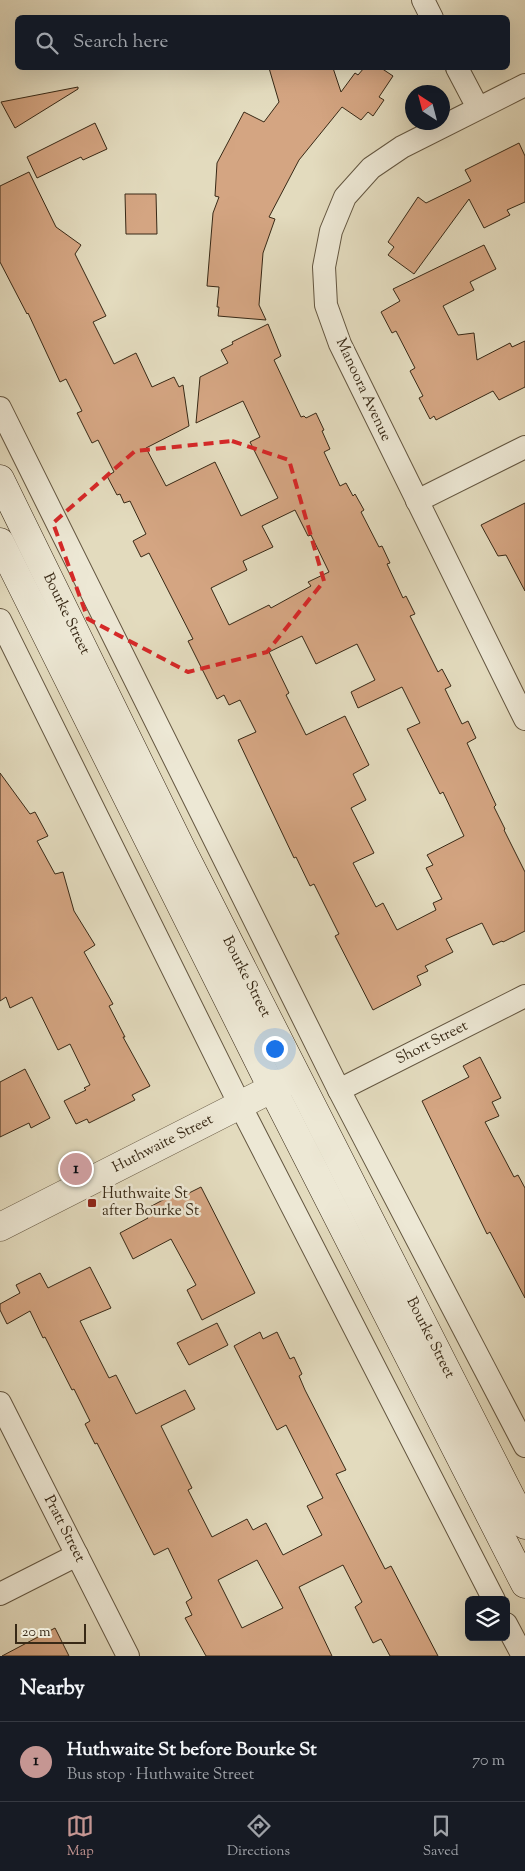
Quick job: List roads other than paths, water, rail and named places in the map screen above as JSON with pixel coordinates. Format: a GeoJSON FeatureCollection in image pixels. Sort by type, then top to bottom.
{"type":"FeatureCollection","features":[{"type":"Feature","properties":{"kind":"main road","name":"Bourke Street"},"geometry":{"type":"LineString","coordinates":[[0,479],[182,850],[525,1525]]}},
{"type":"Feature","properties":{"kind":"main road","name":"Bourke Street"},"geometry":{"type":"LineString","coordinates":[[0,542],[272,1088],[525,1584]]}},
{"type":"Feature","properties":{"kind":"main road","name":"Huthwaite Street"},"geometry":{"type":"LineString","coordinates":[[0,1227],[296,1076]]}},
{"type":"Feature","properties":{"kind":"street"},"geometry":{"type":"LineString","coordinates":[[423,0],[430,15]]}},
{"type":"Feature","properties":{"kind":"street"},"geometry":{"type":"LineString","coordinates":[[458,70],[478,108]]}},
{"type":"Feature","properties":{"kind":"street","name":"Manoora Avenue"},"geometry":{"type":"LineString","coordinates":[[525,85],[402,147],[371,168],[345,197],[331,231],[324,267],[326,305],[340,344],[525,719]]}},
{"type":"Feature","properties":{"kind":"street"},"geometry":{"type":"LineString","coordinates":[[0,408],[339,1090],[525,1446]]}},
{"type":"Feature","properties":{"kind":"street"},"geometry":{"type":"LineString","coordinates":[[416,501],[525,447]]}},
{"type":"Feature","properties":{"kind":"street"},"geometry":{"type":"LineString","coordinates":[[0,620],[240,1105],[492,1596]]}},
{"type":"Feature","properties":{"kind":"street","name":"Short Street"},"geometry":{"type":"LineString","coordinates":[[339,1090],[525,996]]}},
{"type":"Feature","properties":{"kind":"street","name":"Pratt Street"},"geometry":{"type":"LineString","coordinates":[[0,1403],[128,1656]]}},
{"type":"Feature","properties":{"kind":"street"},"geometry":{"type":"LineString","coordinates":[[0,1594],[77,1555]]}},
{"type":"Feature","properties":{"kind":"street"},"geometry":{"type":"LineString","coordinates":[[510,1632],[523,1656]]}},
{"type":"Feature","properties":{"kind":"place","name":"Huthwaite St before Bourke St"},"geometry":{"type":"Point","coordinates":[76,1169]}},
{"type":"Feature","properties":{"kind":"place","name":"Huthwaite St after Bourke St"},"geometry":{"type":"Point","coordinates":[92,1203]}}]}
